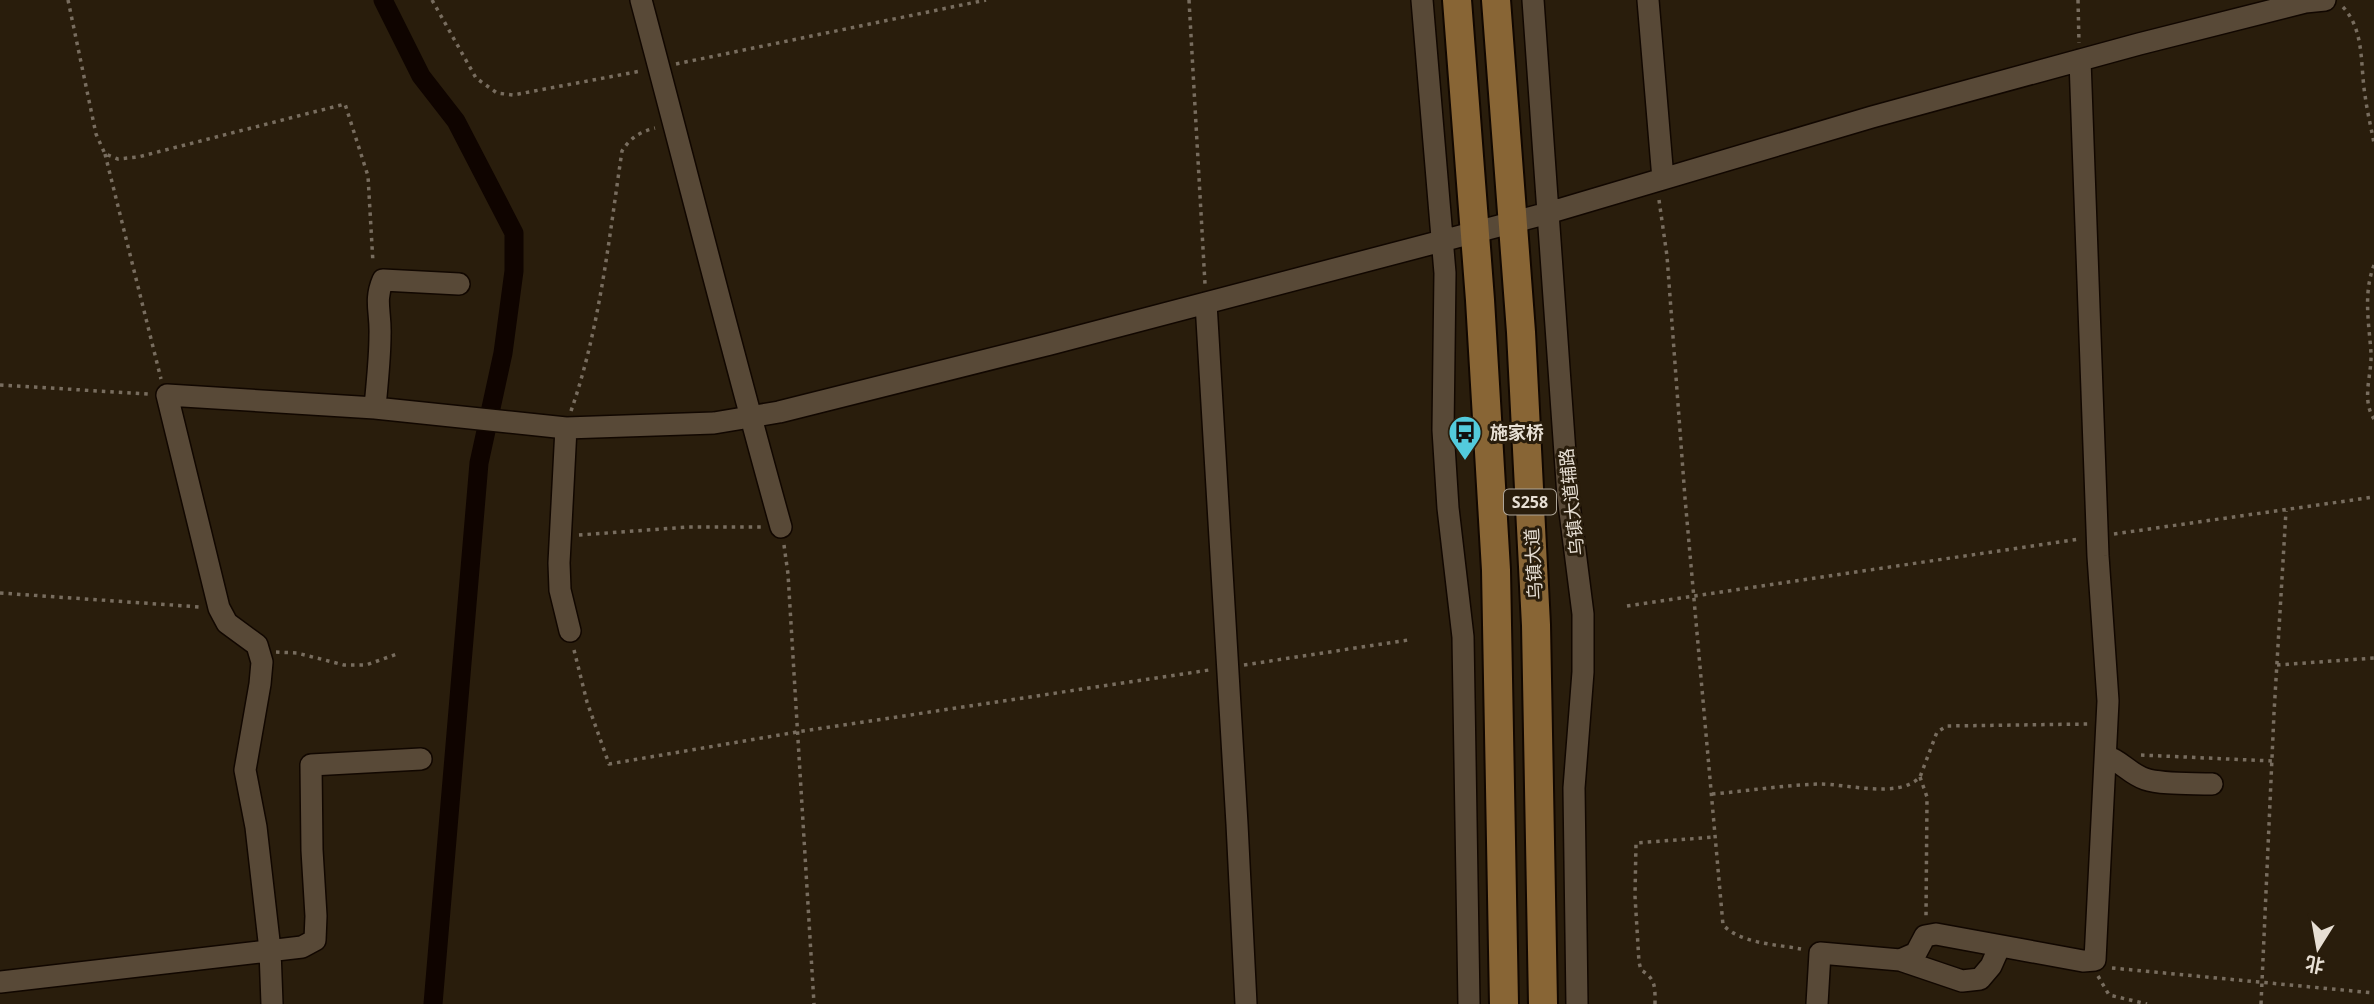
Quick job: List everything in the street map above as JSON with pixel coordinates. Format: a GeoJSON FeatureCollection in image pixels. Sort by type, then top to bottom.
{"type":"FeatureCollection","features":[{"type":"Feature","properties":{"kind":"main road","name":"乌镇大道"},"geometry":{"type":"LineString","coordinates":[[1457,0],[1475,232],[1496,570],[1504,1004]]}},
{"type":"Feature","properties":{"kind":"main road","name":"乌镇大道"},"geometry":{"type":"LineString","coordinates":[[1496,0],[1513,221],[1536,625],[1543,1004]]}},
{"type":"Feature","properties":{"kind":"street"},"geometry":{"type":"LineString","coordinates":[[641,0],[749,417],[781,527]]}},
{"type":"Feature","properties":{"kind":"street"},"geometry":{"type":"LineString","coordinates":[[1422,0],[1443,241],[1446,324],[1443,430],[1448,508],[1463,637],[1469,1004]]}},
{"type":"Feature","properties":{"kind":"street","name":"乌镇大道辅路"},"geometry":{"type":"LineString","coordinates":[[1533,0],[1568,496],[1583,614],[1583,672],[1574,788],[1577,1004]]}},
{"type":"Feature","properties":{"kind":"street"},"geometry":{"type":"LineString","coordinates":[[1648,0],[1660,180]]}},
{"type":"Feature","properties":{"kind":"street"},"geometry":{"type":"LineString","coordinates":[[272,1004],[270,950],[257,827],[245,770],[262,662],[257,645],[227,623],[219,608],[167,395],[375,408],[566,428],[714,423],[779,412],[1548,213],[1872,117],[2080,60],[2232,10],[2325,0]]}},
{"type":"Feature","properties":{"kind":"street"},"geometry":{"type":"LineString","coordinates":[[1900,960],[1916,953],[1925,936],[1936,934],[2083,961],[2095,960],[2113,758],[2108,724],[2098,536],[2080,60]]}},
{"type":"Feature","properties":{"kind":"street"},"geometry":{"type":"LineString","coordinates":[[375,408],[380,328],[377,294],[383,280],[459,284]]}},
{"type":"Feature","properties":{"kind":"street"},"geometry":{"type":"LineString","coordinates":[[1206,303],[1246,1004]]}},
{"type":"Feature","properties":{"kind":"street"},"geometry":{"type":"LineString","coordinates":[[566,428],[559,536],[561,590],[570,631]]}},
{"type":"Feature","properties":{"kind":"street"},"geometry":{"type":"LineString","coordinates":[[2113,758],[2132,773],[2147,780],[2212,784]]}},
{"type":"Feature","properties":{"kind":"street"},"geometry":{"type":"LineString","coordinates":[[0,982],[302,947],[315,940],[310,765],[421,759]]}},
{"type":"Feature","properties":{"kind":"street"},"geometry":{"type":"LineString","coordinates":[[1817,1004],[1821,953],[1900,960],[1962,981],[1980,979],[1999,947]]}},
{"type":"Feature","properties":{"kind":"path"},"geometry":{"type":"LineString","coordinates":[[0,384],[167,395],[155,359],[105,154],[96,134],[68,0]]}},
{"type":"Feature","properties":{"kind":"path"},"geometry":{"type":"LineString","coordinates":[[432,0],[476,78],[497,93],[513,95],[659,68],[986,0]]}},
{"type":"Feature","properties":{"kind":"path"},"geometry":{"type":"LineString","coordinates":[[1189,0],[1206,303]]}},
{"type":"Feature","properties":{"kind":"path"},"geometry":{"type":"LineString","coordinates":[[2078,0],[2080,60]]}},
{"type":"Feature","properties":{"kind":"path"},"geometry":{"type":"LineString","coordinates":[[2337,0],[2355,26],[2360,45],[2365,95],[2374,143]]}},
{"type":"Feature","properties":{"kind":"path"},"geometry":{"type":"LineString","coordinates":[[105,154],[118,159],[138,157],[345,104],[368,176],[374,268],[383,280]]}},
{"type":"Feature","properties":{"kind":"path"},"geometry":{"type":"LineString","coordinates":[[566,428],[591,338],[622,151],[629,140],[641,131],[674,124]]}},
{"type":"Feature","properties":{"kind":"path"},"geometry":{"type":"LineString","coordinates":[[1660,180],[1723,925],[1732,935],[1821,953]]}},
{"type":"Feature","properties":{"kind":"path"},"geometry":{"type":"LineString","coordinates":[[2374,265],[2368,290],[2367,327],[2371,354],[2367,398],[2374,419]]}},
{"type":"Feature","properties":{"kind":"path"},"geometry":{"type":"LineString","coordinates":[[1627,606],[2374,497]]}},
{"type":"Feature","properties":{"kind":"path"},"geometry":{"type":"LineString","coordinates":[[2260,1004],[2286,510]]}},
{"type":"Feature","properties":{"kind":"path"},"geometry":{"type":"LineString","coordinates":[[559,536],[688,527],[781,527],[788,574],[814,1004]]}},
{"type":"Feature","properties":{"kind":"path"},"geometry":{"type":"LineString","coordinates":[[0,593],[219,608]]}},
{"type":"Feature","properties":{"kind":"path"},"geometry":{"type":"LineString","coordinates":[[570,631],[587,702],[609,764],[797,732],[1408,640]]}},
{"type":"Feature","properties":{"kind":"path"},"geometry":{"type":"LineString","coordinates":[[259,652],[297,653],[344,665],[366,665],[397,654]]}},
{"type":"Feature","properties":{"kind":"path"},"geometry":{"type":"LineString","coordinates":[[2277,665],[2374,658]]}},
{"type":"Feature","properties":{"kind":"path"},"geometry":{"type":"LineString","coordinates":[[1712,794],[1820,784],[1843,785],[1862,790],[1915,782],[1920,777],[1937,732],[1947,726],[2108,724]]}},
{"type":"Feature","properties":{"kind":"path"},"geometry":{"type":"LineString","coordinates":[[2113,758],[2139,755],[2272,761]]}},
{"type":"Feature","properties":{"kind":"path"},"geometry":{"type":"LineString","coordinates":[[1920,777],[1927,797],[1925,936]]}},
{"type":"Feature","properties":{"kind":"path"},"geometry":{"type":"LineString","coordinates":[[1655,1004],[1656,985],[1652,977],[1641,970],[1639,962],[1635,896],[1636,843],[1715,837]]}},
{"type":"Feature","properties":{"kind":"path"},"geometry":{"type":"LineString","coordinates":[[2095,960],[2104,966],[2123,971],[2198,975],[2374,993]]}},
{"type":"Feature","properties":{"kind":"path"},"geometry":{"type":"LineString","coordinates":[[2095,960],[2099,981],[2109,995],[2147,1004]]}},
{"type":"Feature","properties":{"kind":"waterway"},"geometry":{"type":"LineString","coordinates":[[383,0],[421,76],[456,121],[514,233],[514,271],[503,353],[479,463],[433,1004]]}},
{"type":"Feature","properties":{"kind":"place","name":"施家桥"},"geometry":{"type":"Point","coordinates":[1465,462]}}]}
